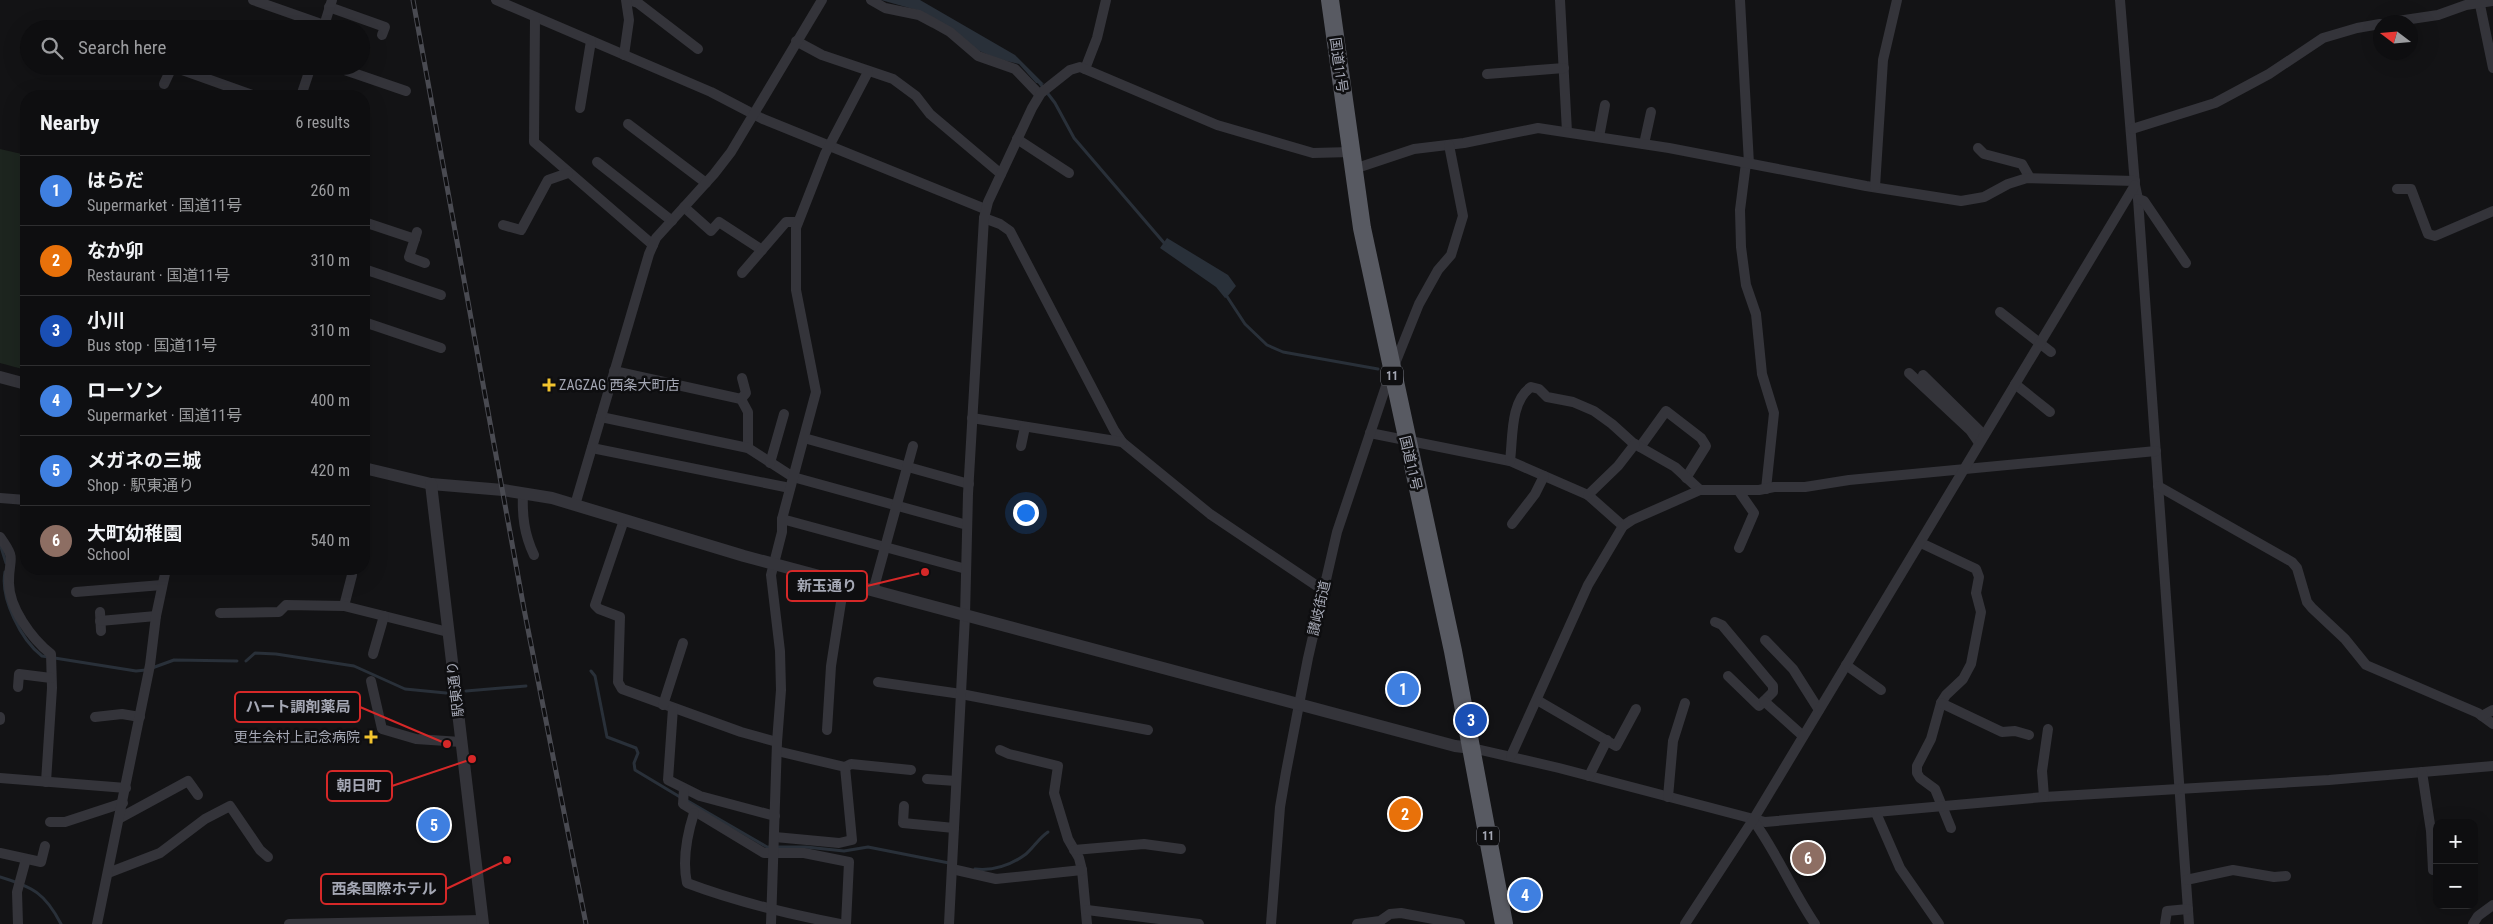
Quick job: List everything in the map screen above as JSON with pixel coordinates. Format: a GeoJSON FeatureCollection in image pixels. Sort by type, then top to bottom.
{"type":"FeatureCollection","features":[{"type":"Feature","properties":{"kind":"highway","name":"国道11号"},"geometry":{"type":"LineString","coordinates":[[1330,0],[1362,228],[1391,372],[1453,651],[1504,924]]}},
{"type":"Feature","properties":{"kind":"street"},"geometry":{"type":"LineString","coordinates":[[252,0],[305,20]]}},
{"type":"Feature","properties":{"kind":"street"},"geometry":{"type":"LineString","coordinates":[[496,0],[711,92],[755,114],[984,214],[1000,224],[1010,232],[1122,442],[1210,514],[1323,590]]}},
{"type":"Feature","properties":{"kind":"street"},"geometry":{"type":"LineString","coordinates":[[575,506],[653,244],[731,152],[822,0]]}},
{"type":"Feature","properties":{"kind":"street"},"geometry":{"type":"LineString","coordinates":[[870,0],[886,8],[919,16],[934,23],[950,32],[978,56],[1015,69],[1043,91]]}},
{"type":"Feature","properties":{"kind":"street"},"geometry":{"type":"LineString","coordinates":[[1085,69],[1097,38],[1106,0]]}},
{"type":"Feature","properties":{"kind":"street"},"geometry":{"type":"LineString","coordinates":[[1560,0],[1567,132]]}},
{"type":"Feature","properties":{"kind":"street"},"geometry":{"type":"LineString","coordinates":[[1740,0],[1748,164],[1740,210],[1741,247],[1746,285],[1756,314],[1762,374],[1774,412],[1766,489]]}},
{"type":"Feature","properties":{"kind":"street"},"geometry":{"type":"LineString","coordinates":[[1875,187],[1883,60],[1897,0]]}},
{"type":"Feature","properties":{"kind":"street"},"geometry":{"type":"LineString","coordinates":[[2120,0],[2135,183],[2138,199],[2189,924]]}},
{"type":"Feature","properties":{"kind":"street"},"geometry":{"type":"LineString","coordinates":[[624,55],[628,35],[626,1],[639,1],[698,49]]}},
{"type":"Feature","properties":{"kind":"street"},"geometry":{"type":"LineString","coordinates":[[2418,18],[2438,15],[2479,1],[2493,1]]}},
{"type":"Feature","properties":{"kind":"street"},"geometry":{"type":"LineString","coordinates":[[2479,1],[2493,68]]}},
{"type":"Feature","properties":{"kind":"street"},"geometry":{"type":"LineString","coordinates":[[325,20],[330,4],[385,26],[382,35]]}},
{"type":"Feature","properties":{"kind":"street"},"geometry":{"type":"LineString","coordinates":[[535,17],[534,142],[653,244]]}},
{"type":"Feature","properties":{"kind":"street"},"geometry":{"type":"LineString","coordinates":[[2132,129],[2215,103],[2269,74],[2323,38],[2373,25]]}},
{"type":"Feature","properties":{"kind":"street"},"geometry":{"type":"LineString","coordinates":[[580,108],[591,41]]}},
{"type":"Feature","properties":{"kind":"street"},"geometry":{"type":"LineString","coordinates":[[796,41],[822,55],[893,79],[916,96],[930,114],[1001,174]]}},
{"type":"Feature","properties":{"kind":"street"},"geometry":{"type":"LineString","coordinates":[[949,924],[965,616],[972,418],[984,214],[1017,139],[1043,91],[1076,67],[1085,69],[1217,125],[1313,153],[1352,160],[1449,145],[1538,128],[1644,144],[1961,201],[1984,198],[2008,184],[2030,178],[2135,183]]}},
{"type":"Feature","properties":{"kind":"street"},"geometry":{"type":"LineString","coordinates":[[1487,74],[1564,68]]}},
{"type":"Feature","properties":{"kind":"street"},"geometry":{"type":"LineString","coordinates":[[771,924],[777,746],[782,690],[771,575],[782,532],[782,519],[816,392],[796,290],[795,249],[798,222],[830,146],[868,72]]}},
{"type":"Feature","properties":{"kind":"street"},"geometry":{"type":"LineString","coordinates":[[164,84],[168,75]]}},
{"type":"Feature","properties":{"kind":"street"},"geometry":{"type":"LineString","coordinates":[[195,75],[238,90]]}},
{"type":"Feature","properties":{"kind":"street"},"geometry":{"type":"LineString","coordinates":[[303,90],[308,75]]}},
{"type":"Feature","properties":{"kind":"street"},"geometry":{"type":"LineString","coordinates":[[360,75],[406,90]]}},
{"type":"Feature","properties":{"kind":"street"},"geometry":{"type":"LineString","coordinates":[[1598,137],[1605,105]]}},
{"type":"Feature","properties":{"kind":"street"},"geometry":{"type":"LineString","coordinates":[[1644,144],[1651,112]]}},
{"type":"Feature","properties":{"kind":"street"},"geometry":{"type":"LineString","coordinates":[[628,124],[706,183]]}},
{"type":"Feature","properties":{"kind":"street"},"geometry":{"type":"LineString","coordinates":[[1017,139],[1069,173]]}},
{"type":"Feature","properties":{"kind":"street","name":"讃岐街道"},"geometry":{"type":"LineString","coordinates":[[1272,924],[1280,807],[1299,705],[1337,532],[1391,372],[1419,304],[1438,270],[1450,255],[1463,216],[1449,145]]}},
{"type":"Feature","properties":{"kind":"street"},"geometry":{"type":"LineString","coordinates":[[1978,148],[1984,154],[2022,164],[2030,178]]}},
{"type":"Feature","properties":{"kind":"street"},"geometry":{"type":"LineString","coordinates":[[597,162],[672,221]]}},
{"type":"Feature","properties":{"kind":"street"},"geometry":{"type":"LineString","coordinates":[[503,225],[520,230],[548,180],[568,173]]}},
{"type":"Feature","properties":{"kind":"street"},"geometry":{"type":"LineString","coordinates":[[1685,924],[1752,820],[1921,543],[2135,183]]}},
{"type":"Feature","properties":{"kind":"street"},"geometry":{"type":"LineString","coordinates":[[2396,189],[2411,189],[2428,234],[2435,236],[2493,211]]}},
{"type":"Feature","properties":{"kind":"street"},"geometry":{"type":"LineString","coordinates":[[2138,199],[2144,201],[2186,263]]}},
{"type":"Feature","properties":{"kind":"street"},"geometry":{"type":"LineString","coordinates":[[684,207],[711,231],[719,222],[762,250]]}},
{"type":"Feature","properties":{"kind":"street"},"geometry":{"type":"LineString","coordinates":[[742,273],[786,222],[798,222]]}},
{"type":"Feature","properties":{"kind":"street"},"geometry":{"type":"LineString","coordinates":[[370,224],[416,235],[409,257],[425,263]]}},
{"type":"Feature","properties":{"kind":"street"},"geometry":{"type":"LineString","coordinates":[[370,271],[441,295]]}},
{"type":"Feature","properties":{"kind":"street"},"geometry":{"type":"LineString","coordinates":[[2000,312],[2050,352]]}},
{"type":"Feature","properties":{"kind":"street"},"geometry":{"type":"LineString","coordinates":[[370,324],[441,348]]}},
{"type":"Feature","properties":{"kind":"street"},"geometry":{"type":"LineString","coordinates":[[614,371],[741,398]]}},
{"type":"Feature","properties":{"kind":"street"},"geometry":{"type":"LineString","coordinates":[[1909,373],[1982,439]]}},
{"type":"Feature","properties":{"kind":"street"},"geometry":{"type":"LineString","coordinates":[[1922,375],[1982,439]]}},
{"type":"Feature","properties":{"kind":"street"},"geometry":{"type":"LineString","coordinates":[[0,377],[20,382]]}},
{"type":"Feature","properties":{"kind":"street"},"geometry":{"type":"LineString","coordinates":[[741,398],[746,393],[742,378]]}},
{"type":"Feature","properties":{"kind":"street"},"geometry":{"type":"LineString","coordinates":[[2015,384],[2050,412]]}},
{"type":"Feature","properties":{"kind":"street"},"geometry":{"type":"LineString","coordinates":[[1510,460],[1517,404],[1525,391],[1530,387],[1539,390],[1547,397],[1573,402],[1594,411],[1638,446],[1675,467],[1700,490]]}},
{"type":"Feature","properties":{"kind":"street"},"geometry":{"type":"LineString","coordinates":[[741,398],[748,412],[748,448]]}},
{"type":"Feature","properties":{"kind":"street"},"geometry":{"type":"LineString","coordinates":[[1588,495],[1638,446],[1666,411],[1701,438],[1706,446],[1686,478]]}},
{"type":"Feature","properties":{"kind":"street"},"geometry":{"type":"LineString","coordinates":[[770,462],[784,414]]}},
{"type":"Feature","properties":{"kind":"street"},"geometry":{"type":"LineString","coordinates":[[601,417],[748,448],[793,477],[967,525]]}},
{"type":"Feature","properties":{"kind":"street"},"geometry":{"type":"LineString","coordinates":[[972,418],[1024,428],[1122,442]]}},
{"type":"Feature","properties":{"kind":"street"},"geometry":{"type":"LineString","coordinates":[[1021,446],[1024,428]]}},
{"type":"Feature","properties":{"kind":"street"},"geometry":{"type":"LineString","coordinates":[[1370,433],[1510,460],[1588,495],[1623,526]]}},
{"type":"Feature","properties":{"kind":"street"},"geometry":{"type":"LineString","coordinates":[[804,438],[969,484]]}},
{"type":"Feature","properties":{"kind":"street"},"geometry":{"type":"LineString","coordinates":[[874,591],[913,446]]}},
{"type":"Feature","properties":{"kind":"street"},"geometry":{"type":"LineString","coordinates":[[592,448],[790,488]]}},
{"type":"Feature","properties":{"kind":"street"},"geometry":{"type":"LineString","coordinates":[[1512,756],[1588,586],[1623,526],[1700,490],[1805,487],[1848,480],[2156,451]]}},
{"type":"Feature","properties":{"kind":"street"},"geometry":{"type":"LineString","coordinates":[[370,469],[431,484],[523,493],[575,506],[774,564],[965,616],[1455,746],[1512,756],[1752,820],[1776,822],[2044,797],[2493,766]]}},
{"type":"Feature","properties":{"kind":"street"},"geometry":{"type":"LineString","coordinates":[[1512,524],[1535,494],[1544,476]]}},
{"type":"Feature","properties":{"kind":"street","name":"駅東通り"},"geometry":{"type":"LineString","coordinates":[[431,484],[483,922]]}},
{"type":"Feature","properties":{"kind":"street"},"geometry":{"type":"LineString","coordinates":[[2158,486],[2292,562],[2297,568],[2307,602],[2345,640],[2366,665],[2482,716],[2493,724]]}},
{"type":"Feature","properties":{"kind":"street"},"geometry":{"type":"LineString","coordinates":[[1738,490],[1754,513],[1739,548]]}},
{"type":"Feature","properties":{"kind":"street"},"geometry":{"type":"LineString","coordinates":[[523,493],[522,511],[526,538],[534,555]]}},
{"type":"Feature","properties":{"kind":"street"},"geometry":{"type":"LineString","coordinates":[[0,498],[20,500]]}},
{"type":"Feature","properties":{"kind":"street"},"geometry":{"type":"LineString","coordinates":[[782,519],[966,569]]}},
{"type":"Feature","properties":{"kind":"street"},"geometry":{"type":"LineString","coordinates":[[624,520],[595,606],[599,610],[620,617],[618,682],[622,689],[777,746],[845,767],[851,764],[911,770]]}},
{"type":"Feature","properties":{"kind":"street"},"geometry":{"type":"LineString","coordinates":[[0,537],[12,559],[8,581],[15,608],[42,649],[51,656],[46,782]]}},
{"type":"Feature","properties":{"kind":"street"},"geometry":{"type":"LineString","coordinates":[[1921,543],[1976,569],[1979,577],[1976,593],[1981,612],[1971,664],[1964,679],[1946,695],[1941,703],[1931,739],[1917,766],[1917,773],[1920,778],[1935,789],[1951,828]]}},
{"type":"Feature","properties":{"kind":"street"},"geometry":{"type":"LineString","coordinates":[[98,924],[150,669],[156,616],[165,575]]}},
{"type":"Feature","properties":{"kind":"street"},"geometry":{"type":"LineString","coordinates":[[344,606],[352,576]]}},
{"type":"Feature","properties":{"kind":"street"},"geometry":{"type":"LineString","coordinates":[[827,730],[831,666],[844,583]]}},
{"type":"Feature","properties":{"kind":"street"},"geometry":{"type":"LineString","coordinates":[[76,592],[162,586]]}},
{"type":"Feature","properties":{"kind":"street"},"geometry":{"type":"LineString","coordinates":[[220,613],[278,612],[286,605],[344,606],[448,632]]}},
{"type":"Feature","properties":{"kind":"street"},"geometry":{"type":"LineString","coordinates":[[100,621],[156,616]]}},
{"type":"Feature","properties":{"kind":"street"},"geometry":{"type":"LineString","coordinates":[[373,654],[384,616]]}},
{"type":"Feature","properties":{"kind":"street"},"geometry":{"type":"LineString","coordinates":[[1715,622],[1722,625],[1773,686],[1773,692],[1759,706],[1728,676]]}},
{"type":"Feature","properties":{"kind":"street"},"geometry":{"type":"LineString","coordinates":[[1766,640],[1793,668],[1819,710]]}},
{"type":"Feature","properties":{"kind":"street"},"geometry":{"type":"LineString","coordinates":[[683,643],[668,707],[668,780],[684,790],[700,796],[775,816]]}},
{"type":"Feature","properties":{"kind":"street"},"geometry":{"type":"LineString","coordinates":[[1846,665],[1881,690]]}},
{"type":"Feature","properties":{"kind":"street"},"geometry":{"type":"LineString","coordinates":[[18,687],[19,674],[51,678]]}},
{"type":"Feature","properties":{"kind":"street"},"geometry":{"type":"LineString","coordinates":[[371,681],[382,729],[416,739],[461,742]]}},
{"type":"Feature","properties":{"kind":"street"},"geometry":{"type":"LineString","coordinates":[[878,682],[961,694],[1148,730]]}},
{"type":"Feature","properties":{"kind":"street"},"geometry":{"type":"LineString","coordinates":[[1537,700],[1616,746],[1636,709]]}},
{"type":"Feature","properties":{"kind":"street"},"geometry":{"type":"LineString","coordinates":[[1764,702],[1803,736]]}},
{"type":"Feature","properties":{"kind":"street"},"geometry":{"type":"LineString","coordinates":[[1668,797],[1673,741],[1685,703]]}},
{"type":"Feature","properties":{"kind":"street"},"geometry":{"type":"LineString","coordinates":[[1941,703],[2002,732],[2015,730],[2029,735]]}},
{"type":"Feature","properties":{"kind":"street"},"geometry":{"type":"LineString","coordinates":[[2482,716],[2493,710]]}},
{"type":"Feature","properties":{"kind":"street"},"geometry":{"type":"LineString","coordinates":[[95,717],[122,714],[140,717]]}},
{"type":"Feature","properties":{"kind":"street"},"geometry":{"type":"LineString","coordinates":[[2044,797],[2042,771],[2048,729]]}},
{"type":"Feature","properties":{"kind":"street"},"geometry":{"type":"LineString","coordinates":[[1589,776],[1607,740]]}},
{"type":"Feature","properties":{"kind":"street"},"geometry":{"type":"LineString","coordinates":[[1000,750],[1058,766],[1054,793],[1068,839],[1082,870],[1087,924]]}},
{"type":"Feature","properties":{"kind":"street"},"geometry":{"type":"LineString","coordinates":[[684,790],[683,804],[694,813],[764,853],[774,846],[799,838],[839,843],[852,840],[845,767]]}},
{"type":"Feature","properties":{"kind":"street"},"geometry":{"type":"LineString","coordinates":[[2422,772],[2431,831],[2433,870]]}},
{"type":"Feature","properties":{"kind":"street"},"geometry":{"type":"LineString","coordinates":[[0,778],[126,788]]}},
{"type":"Feature","properties":{"kind":"street"},"geometry":{"type":"LineString","coordinates":[[927,778],[956,781]]}},
{"type":"Feature","properties":{"kind":"street"},"geometry":{"type":"LineString","coordinates":[[120,818],[188,781],[198,795]]}},
{"type":"Feature","properties":{"kind":"street"},"geometry":{"type":"LineString","coordinates":[[50,822],[65,822],[123,803]]}},
{"type":"Feature","properties":{"kind":"street"},"geometry":{"type":"LineString","coordinates":[[108,873],[160,853],[205,819],[230,806],[256,844],[268,857]]}},
{"type":"Feature","properties":{"kind":"street"},"geometry":{"type":"LineString","coordinates":[[904,806],[903,823],[954,828]]}},
{"type":"Feature","properties":{"kind":"street"},"geometry":{"type":"LineString","coordinates":[[694,813],[689,828],[684,870],[687,883],[721,896],[770,910],[840,924]]}},
{"type":"Feature","properties":{"kind":"street"},"geometry":{"type":"LineString","coordinates":[[1876,813],[1900,868],[1939,924]]}},
{"type":"Feature","properties":{"kind":"street"},"geometry":{"type":"LineString","coordinates":[[1752,820],[1776,853],[1787,878],[1815,924]]}},
{"type":"Feature","properties":{"kind":"street"},"geometry":{"type":"LineString","coordinates":[[1074,850],[1144,844],[1181,849]]}},
{"type":"Feature","properties":{"kind":"street"},"geometry":{"type":"LineString","coordinates":[[0,853],[41,862],[45,846]]}},
{"type":"Feature","properties":{"kind":"street"},"geometry":{"type":"LineString","coordinates":[[774,846],[849,862],[846,924]]}},
{"type":"Feature","properties":{"kind":"street"},"geometry":{"type":"LineString","coordinates":[[18,924],[17,892],[26,859]]}},
{"type":"Feature","properties":{"kind":"street"},"geometry":{"type":"LineString","coordinates":[[952,864],[996,879],[1082,870]]}},
{"type":"Feature","properties":{"kind":"street"},"geometry":{"type":"LineString","coordinates":[[2186,880],[2233,870],[2274,877],[2286,876]]}},
{"type":"Feature","properties":{"kind":"street"},"geometry":{"type":"LineString","coordinates":[[2473,924],[2478,916],[2493,905]]}},
{"type":"Feature","properties":{"kind":"street"},"geometry":{"type":"LineString","coordinates":[[1087,910],[1199,924]]}},
{"type":"Feature","properties":{"kind":"street"},"geometry":{"type":"LineString","coordinates":[[2165,924],[2167,911],[2188,910]]}},
{"type":"Feature","properties":{"kind":"street"},"geometry":{"type":"LineString","coordinates":[[1357,924],[1380,920],[1390,914],[1401,913],[1460,924]]}},
{"type":"Feature","properties":{"kind":"street"},"geometry":{"type":"LineString","coordinates":[[289,924],[483,922]]}},
{"type":"Feature","properties":{"kind":"shaded area"},"geometry":{"type":"Polygon","coordinates":[[[881,0],[920,0],[1015,55],[1044,84],[1036,83],[1019,64],[998,59],[977,50],[920,11],[881,0]]]}},
{"type":"Feature","properties":{"kind":"shaded area"},"geometry":{"type":"Polygon","coordinates":[[[0,149],[20,154],[20,368],[0,363],[0,149]]]}},
{"type":"Feature","properties":{"kind":"shaded area"},"geometry":{"type":"Polygon","coordinates":[[[1167,238],[1228,275],[1236,286],[1227,297],[1225,298],[1216,287],[1160,248],[1167,238]]]}},
{"type":"Feature","properties":{"kind":"waterway"},"geometry":{"type":"LineString","coordinates":[[1039,82],[1055,103],[1074,138],[1165,244]]}},
{"type":"Feature","properties":{"kind":"waterway"},"geometry":{"type":"LineString","coordinates":[[1226,295],[1245,324],[1267,345],[1283,352],[1378,369]]}},
{"type":"Feature","properties":{"kind":"waterway"},"geometry":{"type":"LineString","coordinates":[[1,547],[6,563]]}},
{"type":"Feature","properties":{"kind":"waterway"},"geometry":{"type":"LineString","coordinates":[[5,572],[6,594],[14,618],[27,640],[42,656],[136,671],[146,670]]}},
{"type":"Feature","properties":{"kind":"waterway"},"geometry":{"type":"LineString","coordinates":[[246,661],[255,653],[276,654],[354,666],[405,689],[446,693]]}},
{"type":"Feature","properties":{"kind":"waterway"},"geometry":{"type":"LineString","coordinates":[[152,668],[174,660],[237,661]]}},
{"type":"Feature","properties":{"kind":"waterway"},"geometry":{"type":"LineString","coordinates":[[591,671],[595,676],[607,737],[636,748],[638,753],[634,763],[635,770],[680,797]]}},
{"type":"Feature","properties":{"kind":"waterway"},"geometry":{"type":"LineString","coordinates":[[466,691],[526,686]]}},
{"type":"Feature","properties":{"kind":"waterway"},"geometry":{"type":"LineString","coordinates":[[686,800],[767,847],[806,847],[844,851],[868,847],[949,863]]}},
{"type":"Feature","properties":{"kind":"waterway"},"geometry":{"type":"LineString","coordinates":[[975,869],[1002,867],[1014,862],[1026,854],[1048,832]]}},
{"type":"Feature","properties":{"kind":"waterway"},"geometry":{"type":"LineString","coordinates":[[0,877],[21,884],[37,893],[49,905],[61,924]]}},
{"type":"Feature","properties":{"kind":"railway"},"geometry":{"type":"LineString","coordinates":[[413,0],[524,609],[586,924]]}},
{"type":"Feature","properties":{"kind":"place","name":"ZAGZAG 西条大町店"},"geometry":{"type":"Point","coordinates":[549,385]}},
{"type":"Feature","properties":{"kind":"place","name":"新玉通り"},"geometry":{"type":"Point","coordinates":[925,572]}},
{"type":"Feature","properties":{"kind":"place","name":"はらだ"},"geometry":{"type":"Point","coordinates":[1403,689]}},
{"type":"Feature","properties":{"kind":"place","name":"小川"},"geometry":{"type":"Point","coordinates":[1471,720]}},
{"type":"Feature","properties":{"kind":"place","name":"更生会村上記念病院"},"geometry":{"type":"Point","coordinates":[371,737]}},
{"type":"Feature","properties":{"kind":"place","name":"ハート調剤薬局"},"geometry":{"type":"Point","coordinates":[447,744]}},
{"type":"Feature","properties":{"kind":"place","name":"朝日町"},"geometry":{"type":"Point","coordinates":[472,759]}},
{"type":"Feature","properties":{"kind":"place","name":"なか卯"},"geometry":{"type":"Point","coordinates":[1405,814]}},
{"type":"Feature","properties":{"kind":"place","name":"メガネの三城"},"geometry":{"type":"Point","coordinates":[434,825]}},
{"type":"Feature","properties":{"kind":"place","name":"大町幼稚園"},"geometry":{"type":"Point","coordinates":[1808,858]}},
{"type":"Feature","properties":{"kind":"place","name":"西条国際ホテル"},"geometry":{"type":"Point","coordinates":[507,860]}},
{"type":"Feature","properties":{"kind":"place","name":"ローソン"},"geometry":{"type":"Point","coordinates":[1525,895]}}]}
